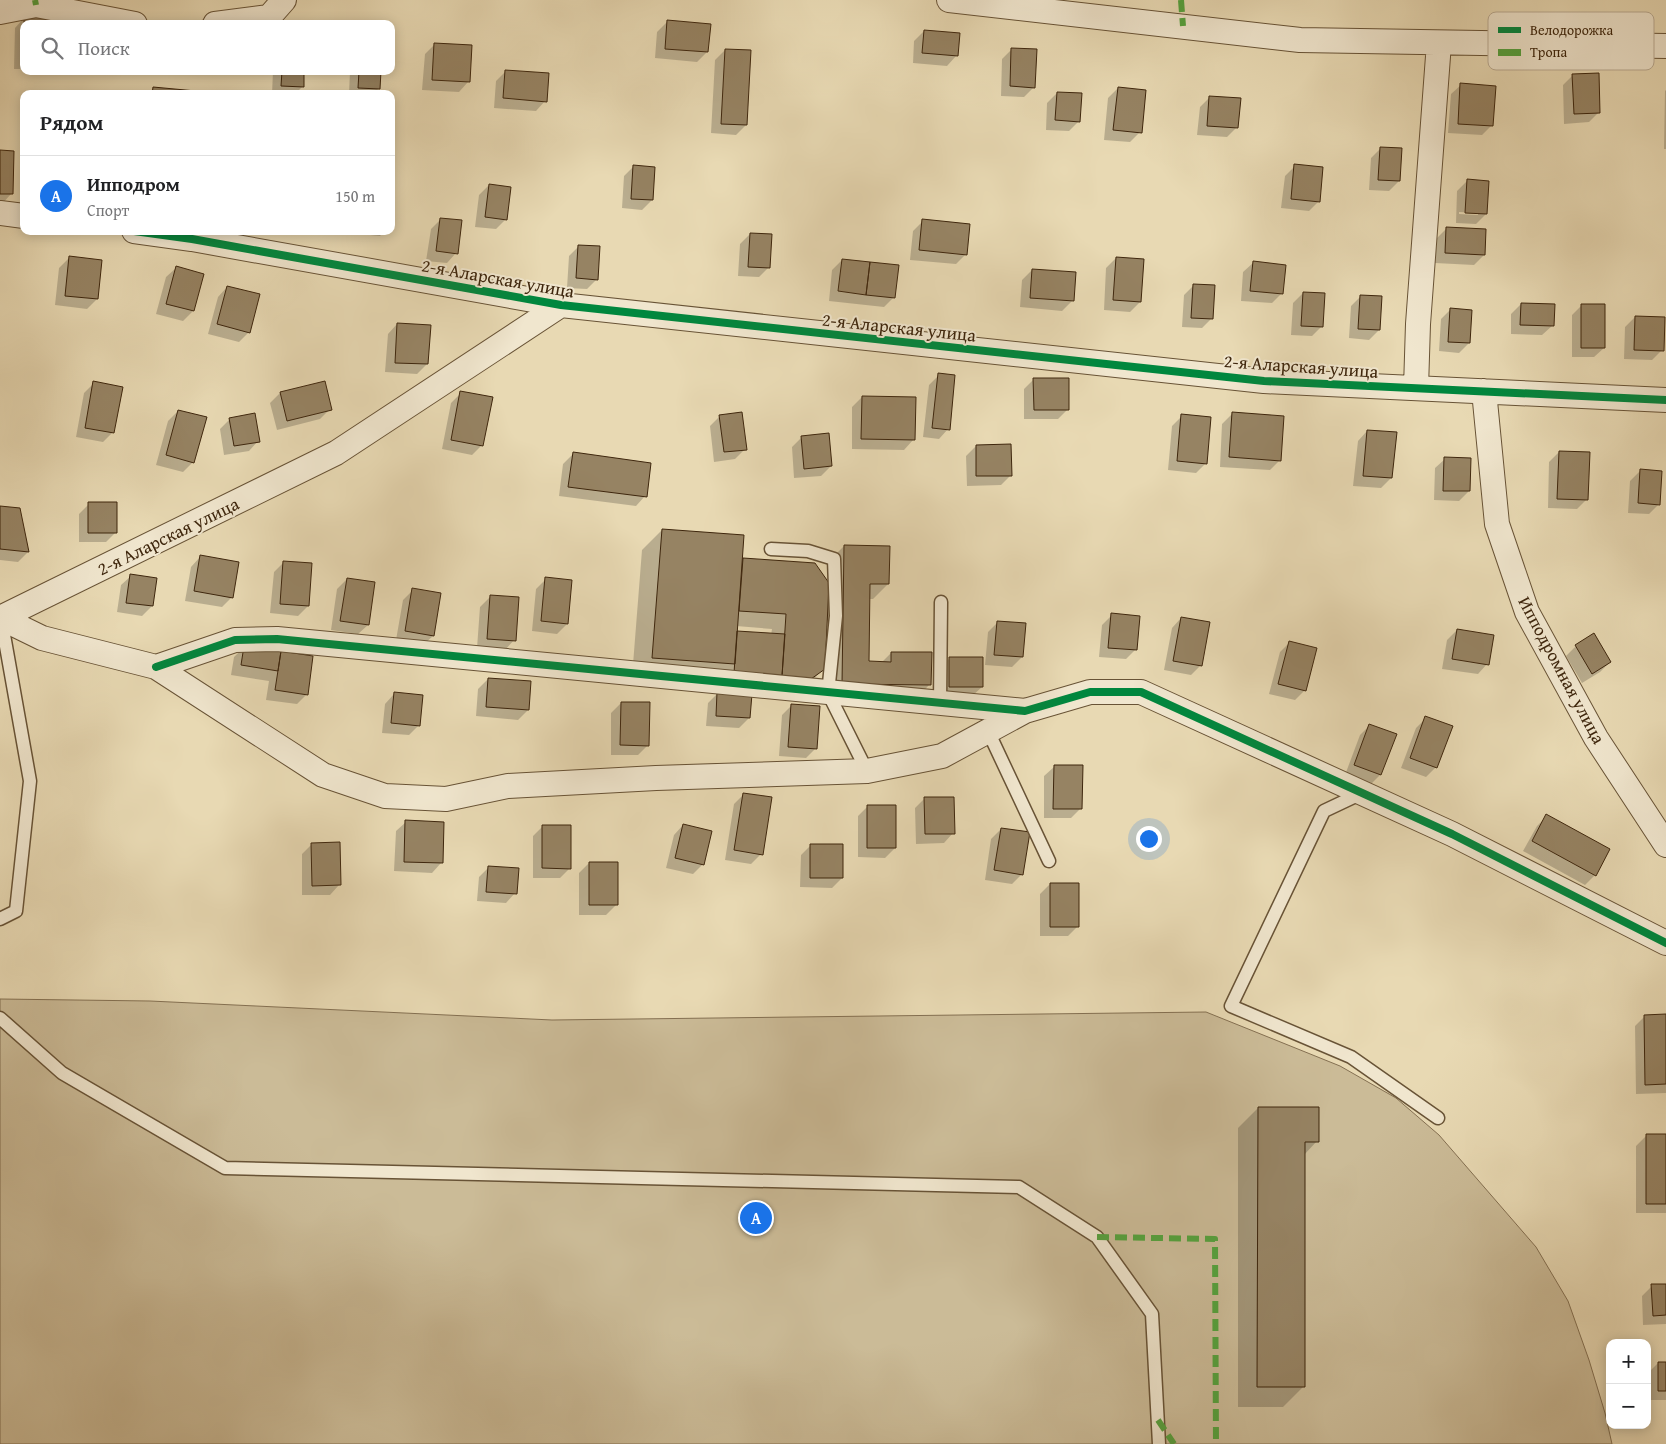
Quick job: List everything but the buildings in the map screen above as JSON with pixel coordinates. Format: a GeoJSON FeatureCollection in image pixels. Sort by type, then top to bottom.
{"type":"FeatureCollection","features":[{"type":"Feature","properties":{"kind":"street"},"geometry":{"type":"LineString","coordinates":[[246,20],[269,17],[284,0]]}},
{"type":"Feature","properties":{"kind":"street"},"geometry":{"type":"LineString","coordinates":[[949,0],[1300,40],[1488,44]]}},
{"type":"Feature","properties":{"kind":"street"},"geometry":{"type":"LineString","coordinates":[[0,12],[36,5],[114,20]]}},
{"type":"Feature","properties":{"kind":"street"},"geometry":{"type":"LineString","coordinates":[[1416,388],[1418,324],[1439,43]]}},
{"type":"Feature","properties":{"kind":"street"},"geometry":{"type":"LineString","coordinates":[[0,214],[20,216]]}},
{"type":"Feature","properties":{"kind":"street","name":"2-я Аларская улица"},"geometry":{"type":"LineString","coordinates":[[163,235],[561,305],[1264,381],[1666,400]]}},
{"type":"Feature","properties":{"kind":"street","name":"2-я Аларская улица"},"geometry":{"type":"LineString","coordinates":[[0,618],[336,453],[561,305]]}},
{"type":"Feature","properties":{"kind":"street","name":"Ипподромная улица"},"geometry":{"type":"LineString","coordinates":[[1484,391],[1497,524],[1527,612],[1596,738],[1666,845]]}},
{"type":"Feature","properties":{"kind":"street"},"geometry":{"type":"LineString","coordinates":[[0,618],[42,638],[156,667],[323,775],[385,796],[446,799],[508,786],[656,778],[867,771],[942,756],[1025,711],[1090,692],[1141,692],[1452,834],[1666,943]]}},
{"type":"Feature","properties":{"kind":"street"},"geometry":{"type":"LineString","coordinates":[[156,667],[235,640],[277,639],[1025,711]]}},
{"type":"Feature","properties":{"kind":"lane"},"geometry":{"type":"LineString","coordinates":[[770,548],[808,551],[834,559],[836,616],[828,693],[867,771]]}},
{"type":"Feature","properties":{"kind":"lane"},"geometry":{"type":"LineString","coordinates":[[940,703],[941,602]]}},
{"type":"Feature","properties":{"kind":"lane"},"geometry":{"type":"LineString","coordinates":[[0,618],[30,781],[16,911],[0,919]]}},
{"type":"Feature","properties":{"kind":"lane"},"geometry":{"type":"LineString","coordinates":[[988,731],[1049,861]]}},
{"type":"Feature","properties":{"kind":"lane"},"geometry":{"type":"LineString","coordinates":[[1362,793],[1324,811],[1231,1006],[1351,1057],[1438,1118]]}},
{"type":"Feature","properties":{"kind":"lane"},"geometry":{"type":"LineString","coordinates":[[0,1018],[62,1073],[225,1168],[1019,1187],[1097,1237],[1152,1314],[1159,1444]]}},
{"type":"Feature","properties":{"kind":"shaded area"},"geometry":{"type":"Polygon","coordinates":[[[0,999],[150,1001],[552,1020],[1206,1012],[1340,1066],[1396,1098],[1439,1135],[1536,1247],[1568,1301],[1589,1360],[1605,1413],[1606,1429],[1609,1429],[1612,1444],[0,1444],[0,999]]]}},
{"type":"Feature","properties":{"kind":"marked path"},"geometry":{"type":"LineString","coordinates":[[35,0],[36,5]]}},
{"type":"Feature","properties":{"kind":"marked path"},"geometry":{"type":"LineString","coordinates":[[1181,0],[1183,26]]}},
{"type":"Feature","properties":{"kind":"marked path"},"geometry":{"type":"LineString","coordinates":[[1097,1237],[1215,1239],[1216,1444]]}},
{"type":"Feature","properties":{"kind":"marked path"},"geometry":{"type":"LineString","coordinates":[[1158,1420],[1174,1444]]}},
{"type":"Feature","properties":{"kind":"cycle path"},"geometry":{"type":"LineString","coordinates":[[163,235],[561,305],[1264,381],[1666,400]]}},
{"type":"Feature","properties":{"kind":"cycle path"},"geometry":{"type":"LineString","coordinates":[[156,667],[235,640],[277,639],[1025,711],[1090,692],[1141,692],[1452,834],[1666,943]]}},
{"type":"Feature","properties":{"kind":"place","name":"Ипподром"},"geometry":{"type":"Point","coordinates":[756,1218]}}]}
